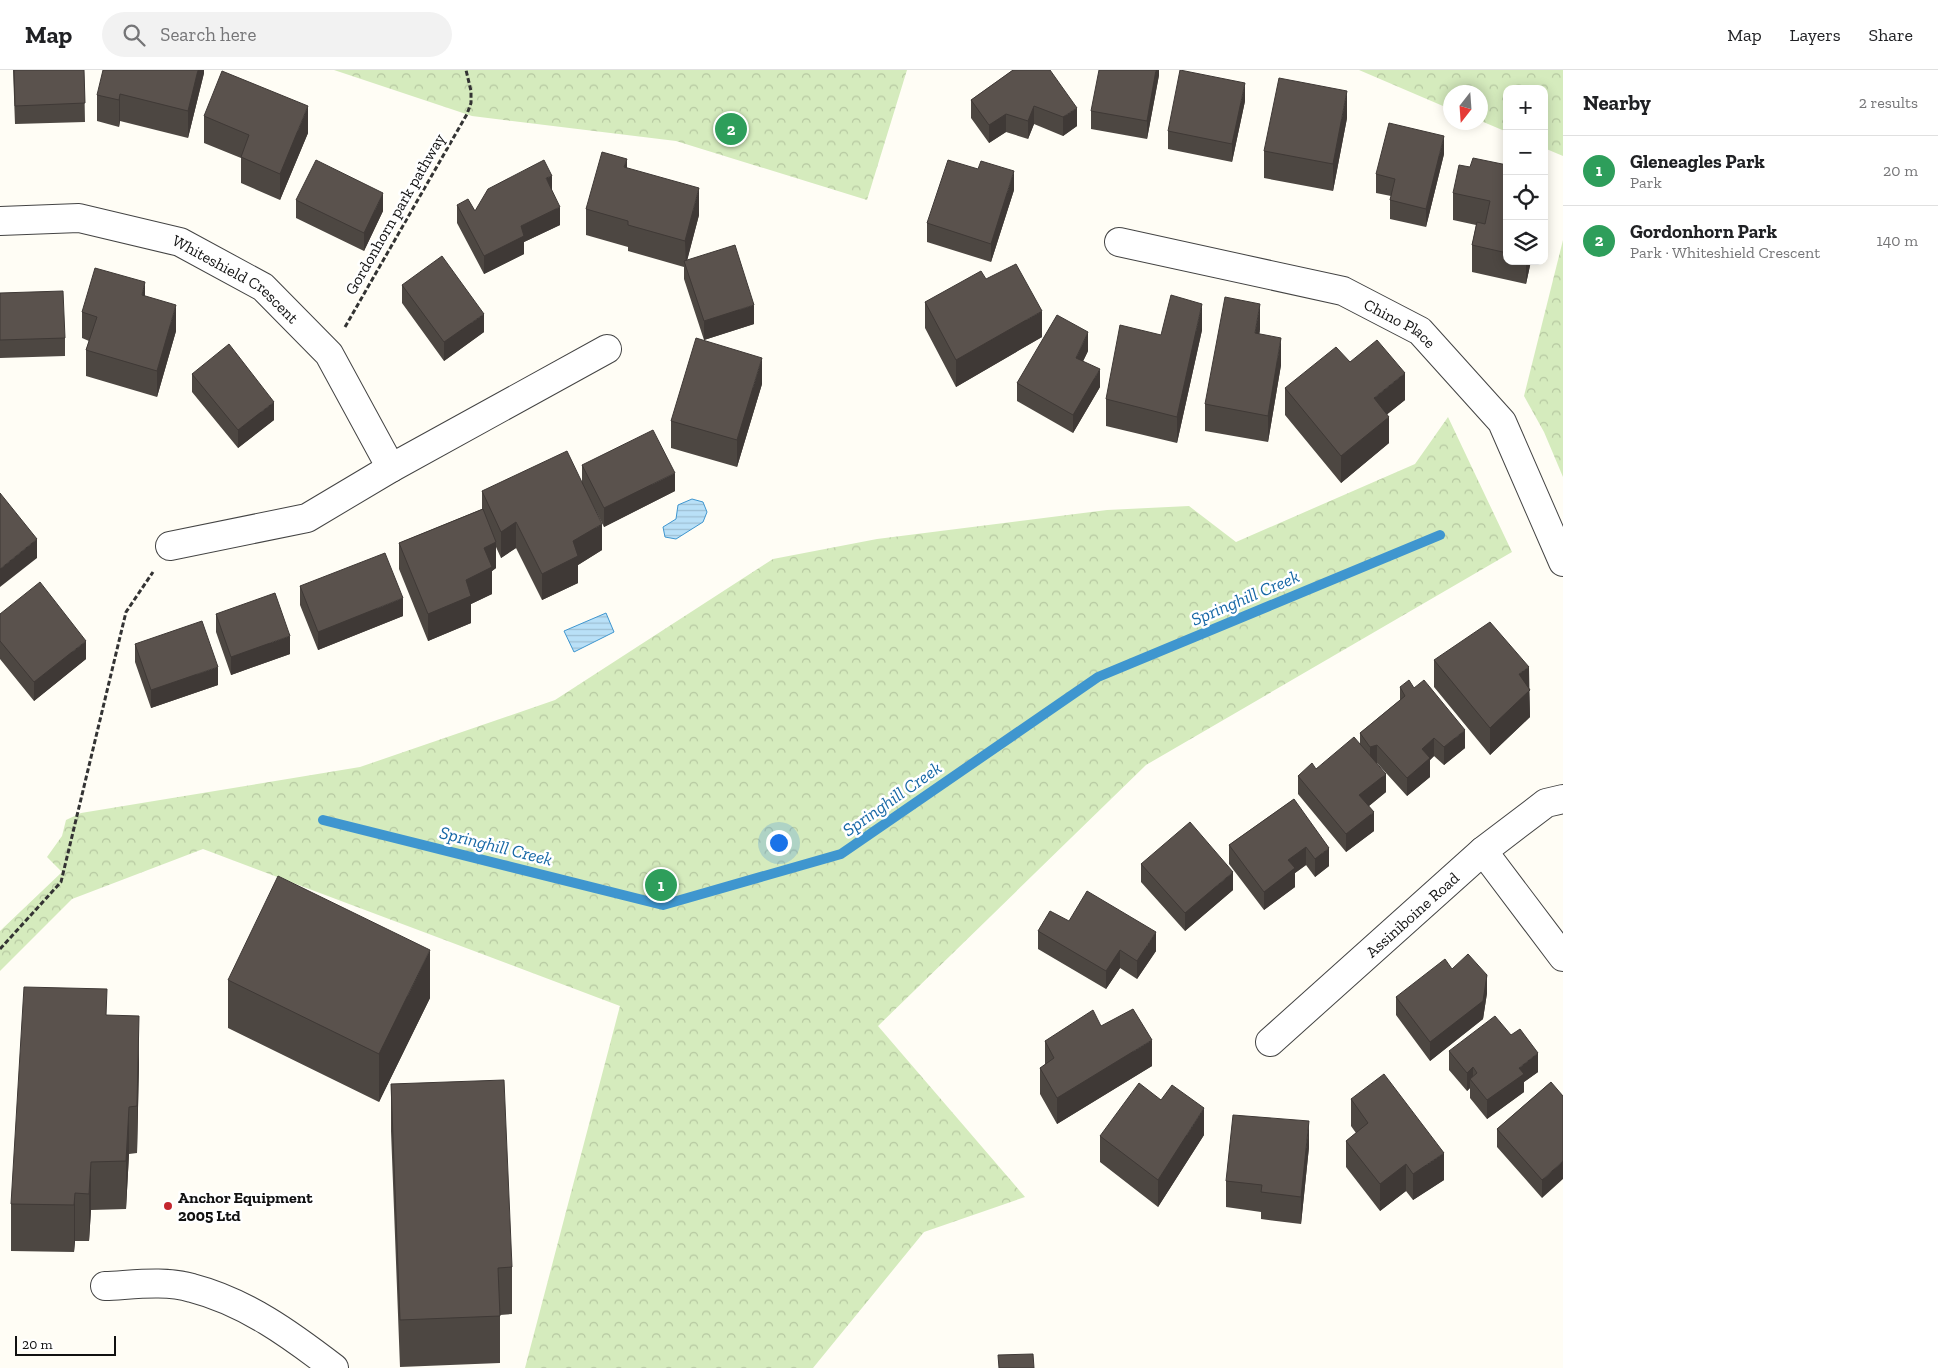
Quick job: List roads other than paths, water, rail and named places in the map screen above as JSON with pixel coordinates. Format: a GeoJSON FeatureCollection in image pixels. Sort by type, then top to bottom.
{"type":"FeatureCollection","features":[{"type":"Feature","properties":{"kind":"street","name":"Whiteshield Crescent"},"geometry":{"type":"LineString","coordinates":[[0,221],[79,218],[180,242],[263,288],[329,354],[391,468]]}},
{"type":"Feature","properties":{"kind":"street","name":"Chino Place"},"geometry":{"type":"LineString","coordinates":[[1119,242],[1342,291],[1420,331],[1502,422],[1563,562]]}},
{"type":"Feature","properties":{"kind":"street"},"geometry":{"type":"LineString","coordinates":[[170,546],[307,518],[391,468],[607,349]]}},
{"type":"Feature","properties":{"kind":"street","name":"Assiniboine Road"},"geometry":{"type":"LineString","coordinates":[[1270,1042],[1483,851],[1546,803],[1563,798]]}},
{"type":"Feature","properties":{"kind":"street"},"geometry":{"type":"LineString","coordinates":[[1483,851],[1563,957]]}},
{"type":"Feature","properties":{"kind":"street"},"geometry":{"type":"LineString","coordinates":[[105,1286],[152,1284],[191,1287],[244,1307],[298,1341],[334,1368]]}},
{"type":"Feature","properties":{"kind":"water"},"geometry":{"type":"Polygon","coordinates":[[[692,499],[703,502],[707,512],[703,522],[676,539],[665,537],[663,527],[676,519],[678,505],[692,499]]]}},
{"type":"Feature","properties":{"kind":"water"},"geometry":{"type":"Polygon","coordinates":[[[606,613],[614,632],[574,652],[564,631],[606,613]]]}},
{"type":"Feature","properties":{"kind":"waterway","name":"Springhill Creek"},"geometry":{"type":"LineString","coordinates":[[323,820],[663,905],[841,854],[1098,677],[1440,535]]}},
{"type":"Feature","properties":{"kind":"place","name":"Gordonhorn Park"},"geometry":{"type":"Point","coordinates":[731,129]}},
{"type":"Feature","properties":{"kind":"place","name":"Gleneagles Park"},"geometry":{"type":"Point","coordinates":[661,885]}},
{"type":"Feature","properties":{"kind":"place","name":"Anchor Equipment 2005 Ltd"},"geometry":{"type":"Point","coordinates":[168,1206]}}]}
